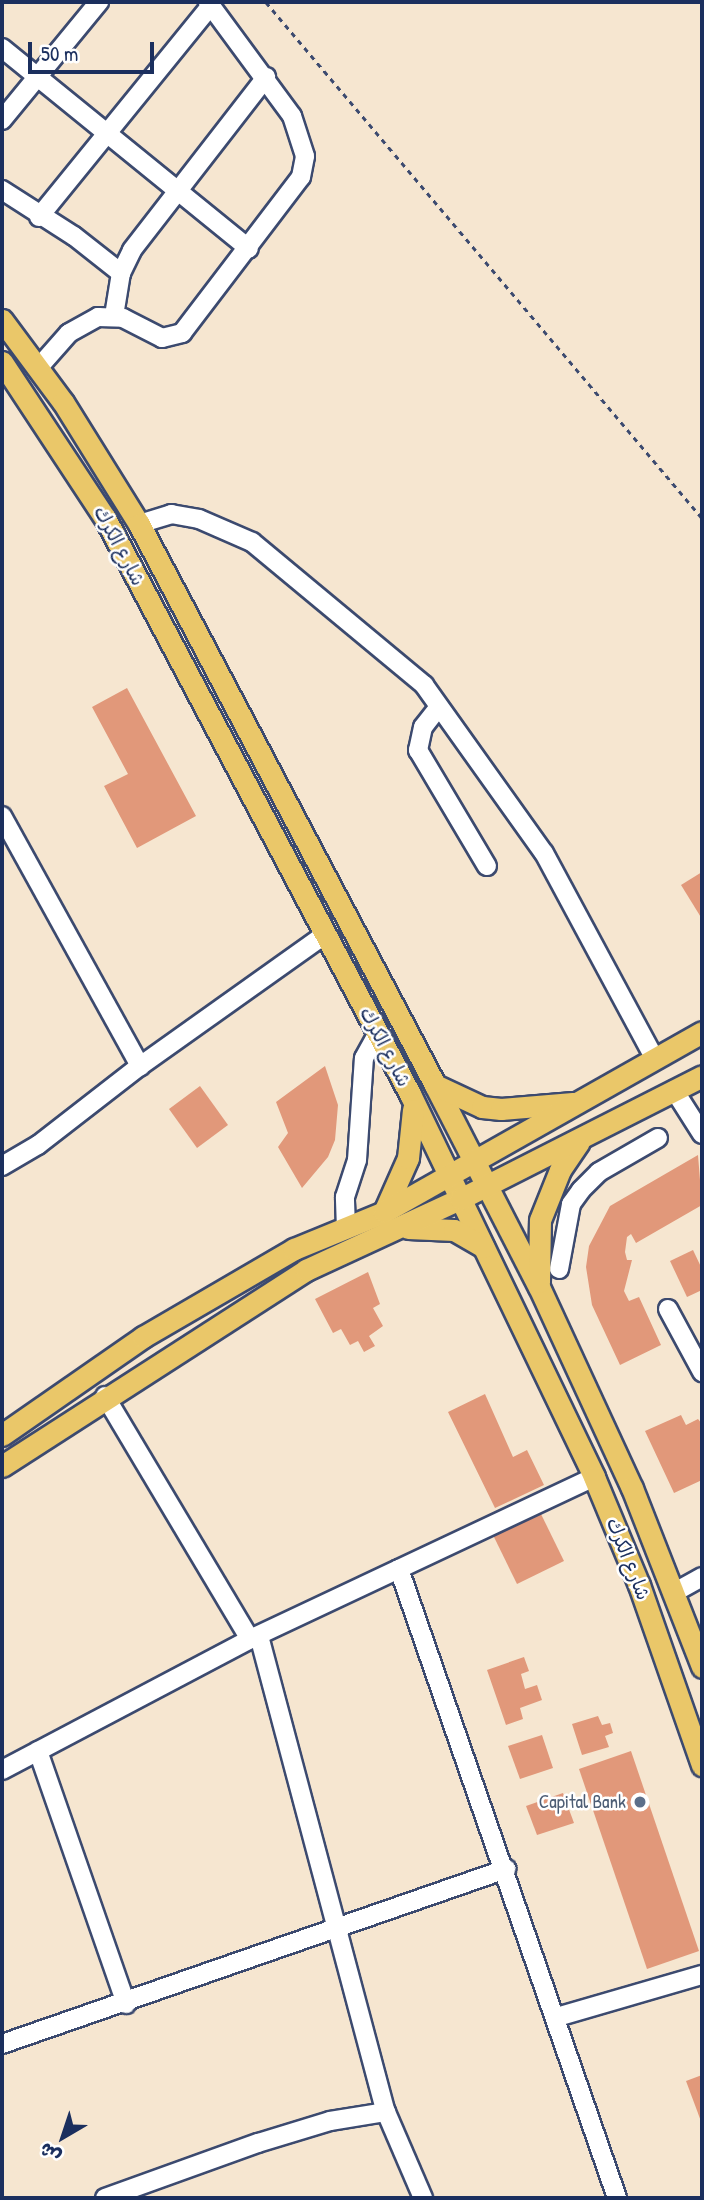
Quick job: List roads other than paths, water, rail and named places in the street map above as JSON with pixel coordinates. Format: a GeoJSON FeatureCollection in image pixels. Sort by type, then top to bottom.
{"type":"FeatureCollection","features":[{"type":"Feature","properties":{"kind":"main road","name":"شارع الكرك"},"geometry":{"type":"LineString","coordinates":[[2,320],[39,367],[101,459],[139,524],[435,1085],[539,1287],[675,1592],[702,1667]]}},
{"type":"Feature","properties":{"kind":"main road","name":"شارع الكرك"},"geometry":{"type":"LineString","coordinates":[[2,362],[74,466],[410,1094],[594,1477],[639,1585],[702,1765]]}},
{"type":"Feature","properties":{"kind":"main road"},"geometry":{"type":"LineString","coordinates":[[161,625],[186,611]]}},
{"type":"Feature","properties":{"kind":"main road"},"geometry":{"type":"LineString","coordinates":[[2,1435],[143,1336],[294,1249],[384,1212],[585,1101],[702,1032]]}},
{"type":"Feature","properties":{"kind":"main road"},"geometry":{"type":"LineString","coordinates":[[2,1466],[105,1396],[306,1269],[399,1229],[580,1140],[702,1076]]}},
{"type":"Feature","properties":{"kind":"main road"},"geometry":{"type":"LineString","coordinates":[[435,1085],[482,1107],[501,1109],[585,1101]]}},
{"type":"Feature","properties":{"kind":"main road"},"geometry":{"type":"LineString","coordinates":[[384,1212],[414,1135],[410,1094]]}},
{"type":"Feature","properties":{"kind":"main road"},"geometry":{"type":"LineString","coordinates":[[539,1287],[537,1241],[548,1196],[580,1140]]}},
{"type":"Feature","properties":{"kind":"main road"},"geometry":{"type":"LineString","coordinates":[[399,1229],[442,1227],[483,1247]]}},
{"type":"Feature","properties":{"kind":"street"},"geometry":{"type":"LineString","coordinates":[[2,120],[99,2]]}},
{"type":"Feature","properties":{"kind":"street"},"geometry":{"type":"LineString","coordinates":[[38,217],[209,3],[266,77],[302,135],[305,156],[291,195],[176,337],[158,337],[114,316],[79,326],[39,367]]}},
{"type":"Feature","properties":{"kind":"street"},"geometry":{"type":"LineString","coordinates":[[2,48],[249,248]]}},
{"type":"Feature","properties":{"kind":"street"},"geometry":{"type":"LineString","coordinates":[[114,316],[121,273],[132,250],[266,77]]}},
{"type":"Feature","properties":{"kind":"street"},"geometry":{"type":"LineString","coordinates":[[2,190],[38,217],[74,236],[121,273]]}},
{"type":"Feature","properties":{"kind":"street"},"geometry":{"type":"LineString","coordinates":[[139,524],[171,514],[199,519],[252,542],[424,685],[544,853],[655,1059]]}},
{"type":"Feature","properties":{"kind":"street"},"geometry":{"type":"LineString","coordinates":[[438,708],[423,727],[418,750],[487,866]]}},
{"type":"Feature","properties":{"kind":"street"},"geometry":{"type":"LineString","coordinates":[[2,816],[140,1066]]}},
{"type":"Feature","properties":{"kind":"street"},"geometry":{"type":"LineString","coordinates":[[2,1166],[38,1145],[140,1066],[326,934]]}},
{"type":"Feature","properties":{"kind":"street"},"geometry":{"type":"LineString","coordinates":[[346,1228],[345,1197],[361,1129],[364,1058],[377,1035]]}},
{"type":"Feature","properties":{"kind":"street"},"geometry":{"type":"LineString","coordinates":[[674,1090],[702,1134]]}},
{"type":"Feature","properties":{"kind":"street"},"geometry":{"type":"LineString","coordinates":[[559,1269],[571,1204],[599,1172],[659,1138]]}},
{"type":"Feature","properties":{"kind":"street"},"geometry":{"type":"LineString","coordinates":[[548,1196],[571,1204]]}},
{"type":"Feature","properties":{"kind":"street"},"geometry":{"type":"LineString","coordinates":[[668,1310],[702,1372]]}},
{"type":"Feature","properties":{"kind":"street"},"geometry":{"type":"LineString","coordinates":[[105,1396],[255,1638],[338,1928],[386,2112],[423,2198]]}},
{"type":"Feature","properties":{"kind":"street"},"geometry":{"type":"LineString","coordinates":[[2,1770],[255,1638],[594,1477]]}},
{"type":"Feature","properties":{"kind":"street"},"geometry":{"type":"LineString","coordinates":[[399,1569],[506,1869],[617,2198]]}},
{"type":"Feature","properties":{"kind":"street"},"geometry":{"type":"LineString","coordinates":[[675,1592],[702,1577]]}},
{"type":"Feature","properties":{"kind":"street"},"geometry":{"type":"LineString","coordinates":[[38,1751],[126,2004]]}},
{"type":"Feature","properties":{"kind":"street"},"geometry":{"type":"LineString","coordinates":[[2,2044],[126,2004],[506,1869]]}},
{"type":"Feature","properties":{"kind":"street"},"geometry":{"type":"LineString","coordinates":[[557,2017],[702,1975]]}},
{"type":"Feature","properties":{"kind":"street"},"geometry":{"type":"LineString","coordinates":[[105,2198],[258,2143],[330,2121],[386,2112]]}},
{"type":"Feature","properties":{"kind":"place","name":"Capital Bank"},"geometry":{"type":"Point","coordinates":[640,1802]}}]}
